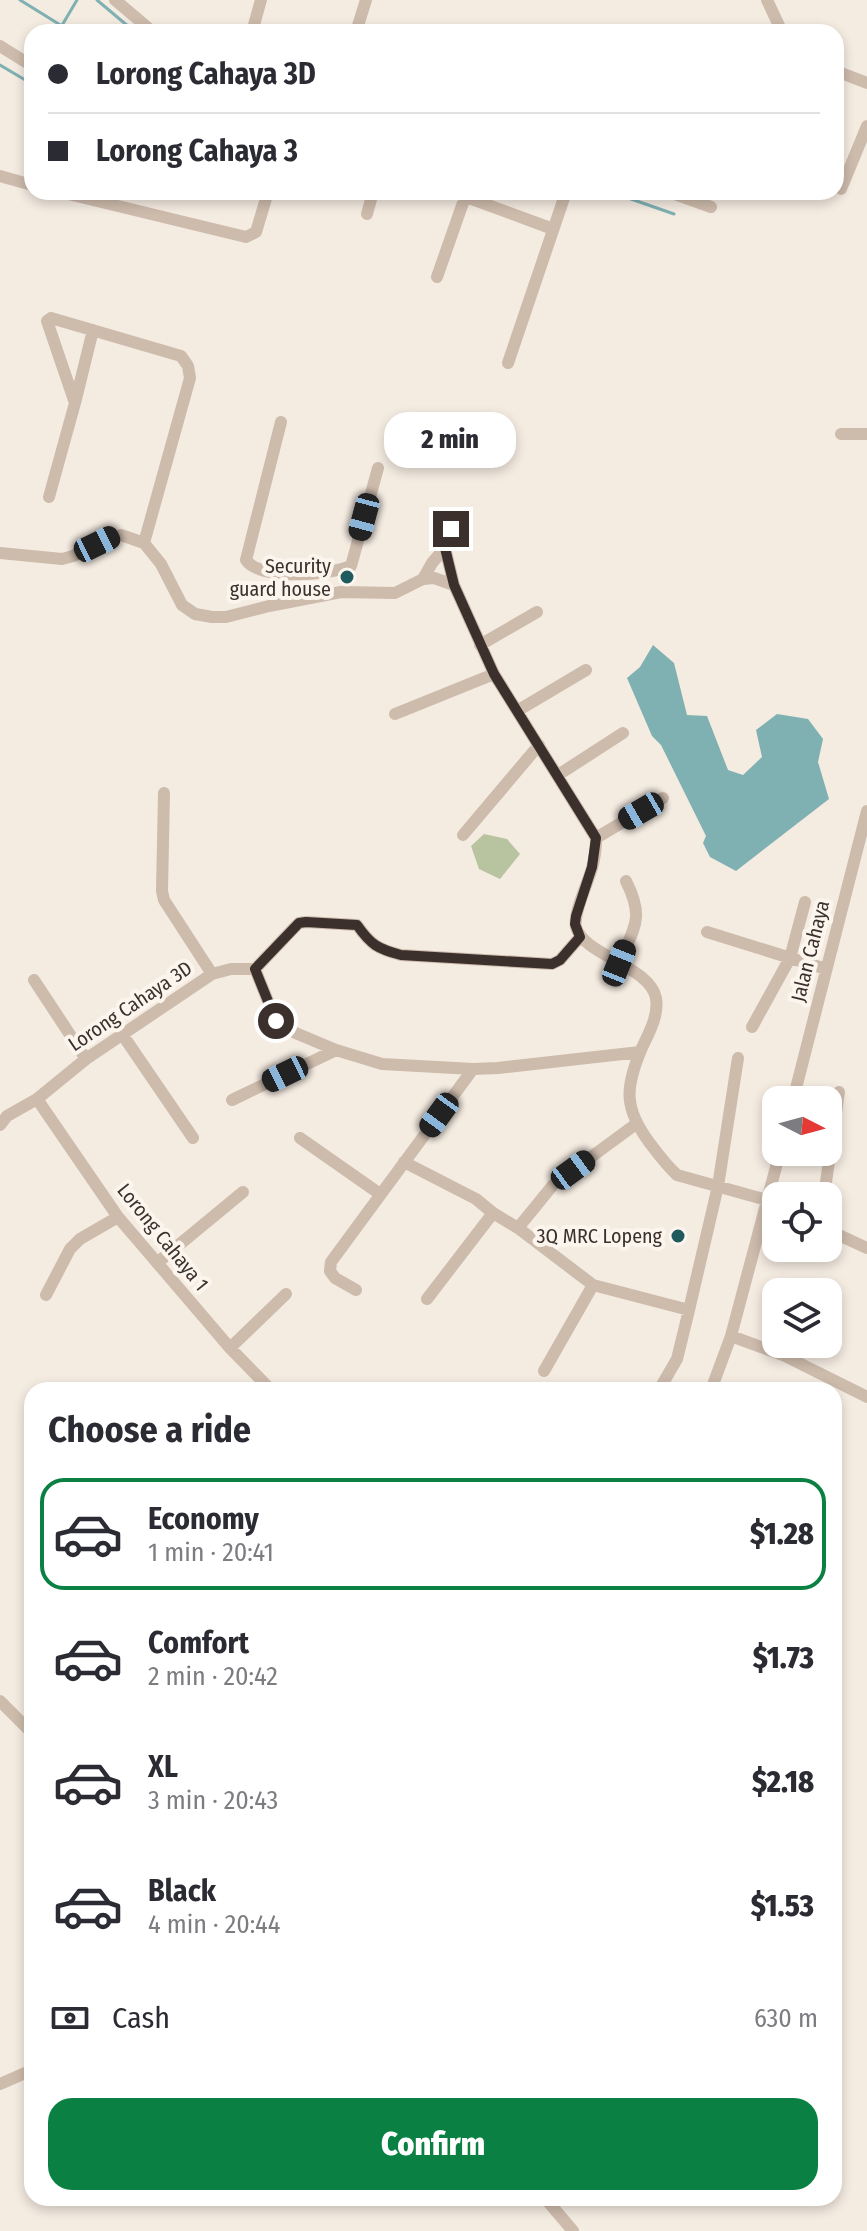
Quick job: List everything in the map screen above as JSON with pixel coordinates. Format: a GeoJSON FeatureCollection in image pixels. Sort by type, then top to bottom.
{"type":"FeatureCollection","features":[{"type":"Feature","properties":{"kind":"street"},"geometry":{"type":"LineString","coordinates":[[115,0],[144,24]]}},
{"type":"Feature","properties":{"kind":"street"},"geometry":{"type":"LineString","coordinates":[[254,24],[261,0]]}},
{"type":"Feature","properties":{"kind":"street"},"geometry":{"type":"LineString","coordinates":[[358,24],[366,0]]}},
{"type":"Feature","properties":{"kind":"street"},"geometry":{"type":"LineString","coordinates":[[767,0],[778,24]]}},
{"type":"Feature","properties":{"kind":"street"},"geometry":{"type":"LineString","coordinates":[[0,46],[24,61]]}},
{"type":"Feature","properties":{"kind":"street"},"geometry":{"type":"LineString","coordinates":[[844,74],[867,83]]}},
{"type":"Feature","properties":{"kind":"street"},"geometry":{"type":"LineString","coordinates":[[844,182],[867,126]]}},
{"type":"Feature","properties":{"kind":"street"},"geometry":{"type":"LineString","coordinates":[[0,176],[24,183]]}},
{"type":"Feature","properties":{"kind":"street"},"geometry":{"type":"LineString","coordinates":[[93,200],[246,237],[256,232],[266,200]]}},
{"type":"Feature","properties":{"kind":"street"},"geometry":{"type":"LineString","coordinates":[[367,214],[371,200]]}},
{"type":"Feature","properties":{"kind":"street"},"geometry":{"type":"LineString","coordinates":[[437,277],[457,200]]}},
{"type":"Feature","properties":{"kind":"street"},"geometry":{"type":"LineString","coordinates":[[475,200],[553,229]]}},
{"type":"Feature","properties":{"kind":"street"},"geometry":{"type":"LineString","coordinates":[[508,363],[563,200]]}},
{"type":"Feature","properties":{"kind":"street"},"geometry":{"type":"LineString","coordinates":[[691,200],[711,207]]}},
{"type":"Feature","properties":{"kind":"street"},"geometry":{"type":"LineString","coordinates":[[75,403],[47,321],[51,318],[181,356],[188,366],[190,378],[144,543]]}},
{"type":"Feature","properties":{"kind":"street"},"geometry":{"type":"LineString","coordinates":[[49,497],[93,330]]}},
{"type":"Feature","properties":{"kind":"street"},"geometry":{"type":"LineString","coordinates":[[281,422],[246,560],[251,567],[261,571],[303,574],[346,568],[354,573],[348,592]]}},
{"type":"Feature","properties":{"kind":"street"},"geometry":{"type":"LineString","coordinates":[[841,434],[867,434]]}},
{"type":"Feature","properties":{"kind":"street"},"geometry":{"type":"LineString","coordinates":[[346,568],[378,468]]}},
{"type":"Feature","properties":{"kind":"street"},"geometry":{"type":"LineString","coordinates":[[423,579],[445,548],[451,529]]}},
{"type":"Feature","properties":{"kind":"street"},"geometry":{"type":"LineString","coordinates":[[0,553],[62,559],[121,535],[144,543],[161,564],[182,605],[195,614],[212,617],[226,617],[348,592],[395,593],[423,579],[434,578],[454,585]]}},
{"type":"Feature","properties":{"kind":"street"},"geometry":{"type":"LineString","coordinates":[[445,548],[454,585],[494,674],[596,838],[592,867],[576,916],[575,924],[580,937],[648,982],[655,994],[652,1027],[640,1052],[629,1095],[636,1124],[665,1164],[677,1175],[762,1199]]}},
{"type":"Feature","properties":{"kind":"street"},"geometry":{"type":"LineString","coordinates":[[480,645],[537,612]]}},
{"type":"Feature","properties":{"kind":"street"},"geometry":{"type":"LineString","coordinates":[[517,711],[586,670]]}},
{"type":"Feature","properties":{"kind":"street"},"geometry":{"type":"LineString","coordinates":[[395,714],[494,674]]}},
{"type":"Feature","properties":{"kind":"street"},"geometry":{"type":"LineString","coordinates":[[558,775],[623,733]]}},
{"type":"Feature","properties":{"kind":"street"},"geometry":{"type":"LineString","coordinates":[[463,835],[539,745]]}},
{"type":"Feature","properties":{"kind":"street"},"geometry":{"type":"LineString","coordinates":[[164,793],[164,900],[212,974]]}},
{"type":"Feature","properties":{"kind":"street"},"geometry":{"type":"LineString","coordinates":[[596,838],[663,798]]}},
{"type":"Feature","properties":{"kind":"street","name":"Jalan Cahaya"},"geometry":{"type":"LineString","coordinates":[[797,1086],[867,811]]}},
{"type":"Feature","properties":{"kind":"street"},"geometry":{"type":"LineString","coordinates":[[619,963],[637,920],[636,902],[626,881]]}},
{"type":"Feature","properties":{"kind":"street"},"geometry":{"type":"LineString","coordinates":[[752,1027],[790,958],[805,902]]}},
{"type":"Feature","properties":{"kind":"street"},"geometry":{"type":"LineString","coordinates":[[580,937],[560,960],[552,964],[401,955],[381,950],[368,941],[357,925],[306,922],[299,923],[255,969],[276,1021],[286,1029],[336,1050],[382,1064],[473,1069],[640,1052]]}},
{"type":"Feature","properties":{"kind":"street"},"geometry":{"type":"LineString","coordinates":[[707,932],[826,969]]}},
{"type":"Feature","properties":{"kind":"street","name":"Lorong Cahaya 3D"},"geometry":{"type":"LineString","coordinates":[[0,1125],[7,1116],[37,1099],[86,1059],[212,974],[231,969],[255,969]]}},
{"type":"Feature","properties":{"kind":"street"},"geometry":{"type":"LineString","coordinates":[[34,980],[86,1059]]}},
{"type":"Feature","properties":{"kind":"street"},"geometry":{"type":"LineString","coordinates":[[122,1034],[193,1138]]}},
{"type":"Feature","properties":{"kind":"street"},"geometry":{"type":"LineString","coordinates":[[232,1100],[336,1050]]}},
{"type":"Feature","properties":{"kind":"street"},"geometry":{"type":"LineString","coordinates":[[664,1382],[677,1359],[718,1186],[738,1058]]}},
{"type":"Feature","properties":{"kind":"street"},"geometry":{"type":"LineString","coordinates":[[356,1290],[335,1278],[330,1271],[331,1262],[473,1069]]}},
{"type":"Feature","properties":{"kind":"street","name":"Lorong Cahaya 1"},"geometry":{"type":"LineString","coordinates":[[37,1099],[118,1217],[230,1348],[263,1382]]}},
{"type":"Feature","properties":{"kind":"street"},"geometry":{"type":"LineString","coordinates":[[518,1228],[553,1185],[636,1124]]}},
{"type":"Feature","properties":{"kind":"street"},"geometry":{"type":"LineString","coordinates":[[300,1138],[380,1194]]}},
{"type":"Feature","properties":{"kind":"street"},"geometry":{"type":"LineString","coordinates":[[404,1162],[476,1199],[593,1285],[689,1310]]}},
{"type":"Feature","properties":{"kind":"street"},"geometry":{"type":"LineString","coordinates":[[157,1263],[243,1192]]}},
{"type":"Feature","properties":{"kind":"street"},"geometry":{"type":"LineString","coordinates":[[427,1299],[493,1213]]}},
{"type":"Feature","properties":{"kind":"street"},"geometry":{"type":"LineString","coordinates":[[46,1295],[70,1249],[80,1239],[118,1217]]}},
{"type":"Feature","properties":{"kind":"street"},"geometry":{"type":"LineString","coordinates":[[714,1382],[731,1336],[762,1219]]}},
{"type":"Feature","properties":{"kind":"street"},"geometry":{"type":"LineString","coordinates":[[842,1236],[867,1248]]}},
{"type":"Feature","properties":{"kind":"street"},"geometry":{"type":"LineString","coordinates":[[544,1371],[593,1285]]}},
{"type":"Feature","properties":{"kind":"street"},"geometry":{"type":"LineString","coordinates":[[230,1348],[286,1294]]}},
{"type":"Feature","properties":{"kind":"street"},"geometry":{"type":"LineString","coordinates":[[731,1336],[783,1355],[837,1382]]}},
{"type":"Feature","properties":{"kind":"street"},"geometry":{"type":"LineString","coordinates":[[842,1384],[867,1397]]}},
{"type":"Feature","properties":{"kind":"street"},"geometry":{"type":"LineString","coordinates":[[0,1701],[24,1725]]}},
{"type":"Feature","properties":{"kind":"street"},"geometry":{"type":"LineString","coordinates":[[0,2084],[24,2074]]}},
{"type":"Feature","properties":{"kind":"street"},"geometry":{"type":"LineString","coordinates":[[552,2206],[573,2231]]}},
{"type":"Feature","properties":{"kind":"green space"},"geometry":{"type":"Polygon","coordinates":[[[484,834],[507,839],[520,854],[500,879],[479,869],[471,846],[484,834]]]}},
{"type":"Feature","properties":{"kind":"water"},"geometry":{"type":"Polygon","coordinates":[[[653,645],[674,663],[687,715],[707,716],[728,770],[743,775],[762,757],[756,730],[777,714],[808,719],[823,739],[818,762],[829,799],[736,871],[710,857],[703,843],[706,836],[661,745],[652,736],[627,678],[640,667],[653,645]]]}},
{"type":"Feature","properties":{"kind":"waterway"},"geometry":{"type":"LineString","coordinates":[[20,0],[59,24]]}},
{"type":"Feature","properties":{"kind":"waterway"},"geometry":{"type":"LineString","coordinates":[[63,24],[77,0]]}},
{"type":"Feature","properties":{"kind":"waterway"},"geometry":{"type":"LineString","coordinates":[[97,0],[126,24]]}},
{"type":"Feature","properties":{"kind":"waterway"},"geometry":{"type":"LineString","coordinates":[[0,65],[24,79]]}},
{"type":"Feature","properties":{"kind":"waterway"},"geometry":{"type":"LineString","coordinates":[[634,200],[674,214]]}},
{"type":"Feature","properties":{"kind":"place","name":"Security guard house"},"geometry":{"type":"Point","coordinates":[347,577]}},
{"type":"Feature","properties":{"kind":"place","name":"3Q MRC Lopeng"},"geometry":{"type":"Point","coordinates":[678,1236]}},
{"type":"Feature","properties":{"kind":"route"},"geometry":{"type":"LineString","coordinates":[[276,1021],[255,969],[299,923],[357,925],[368,941],[381,950],[401,955],[552,964],[560,960],[580,937],[575,924],[576,916],[592,867],[596,838],[494,674],[480,645],[454,585],[445,548],[451,529]]}}]}
